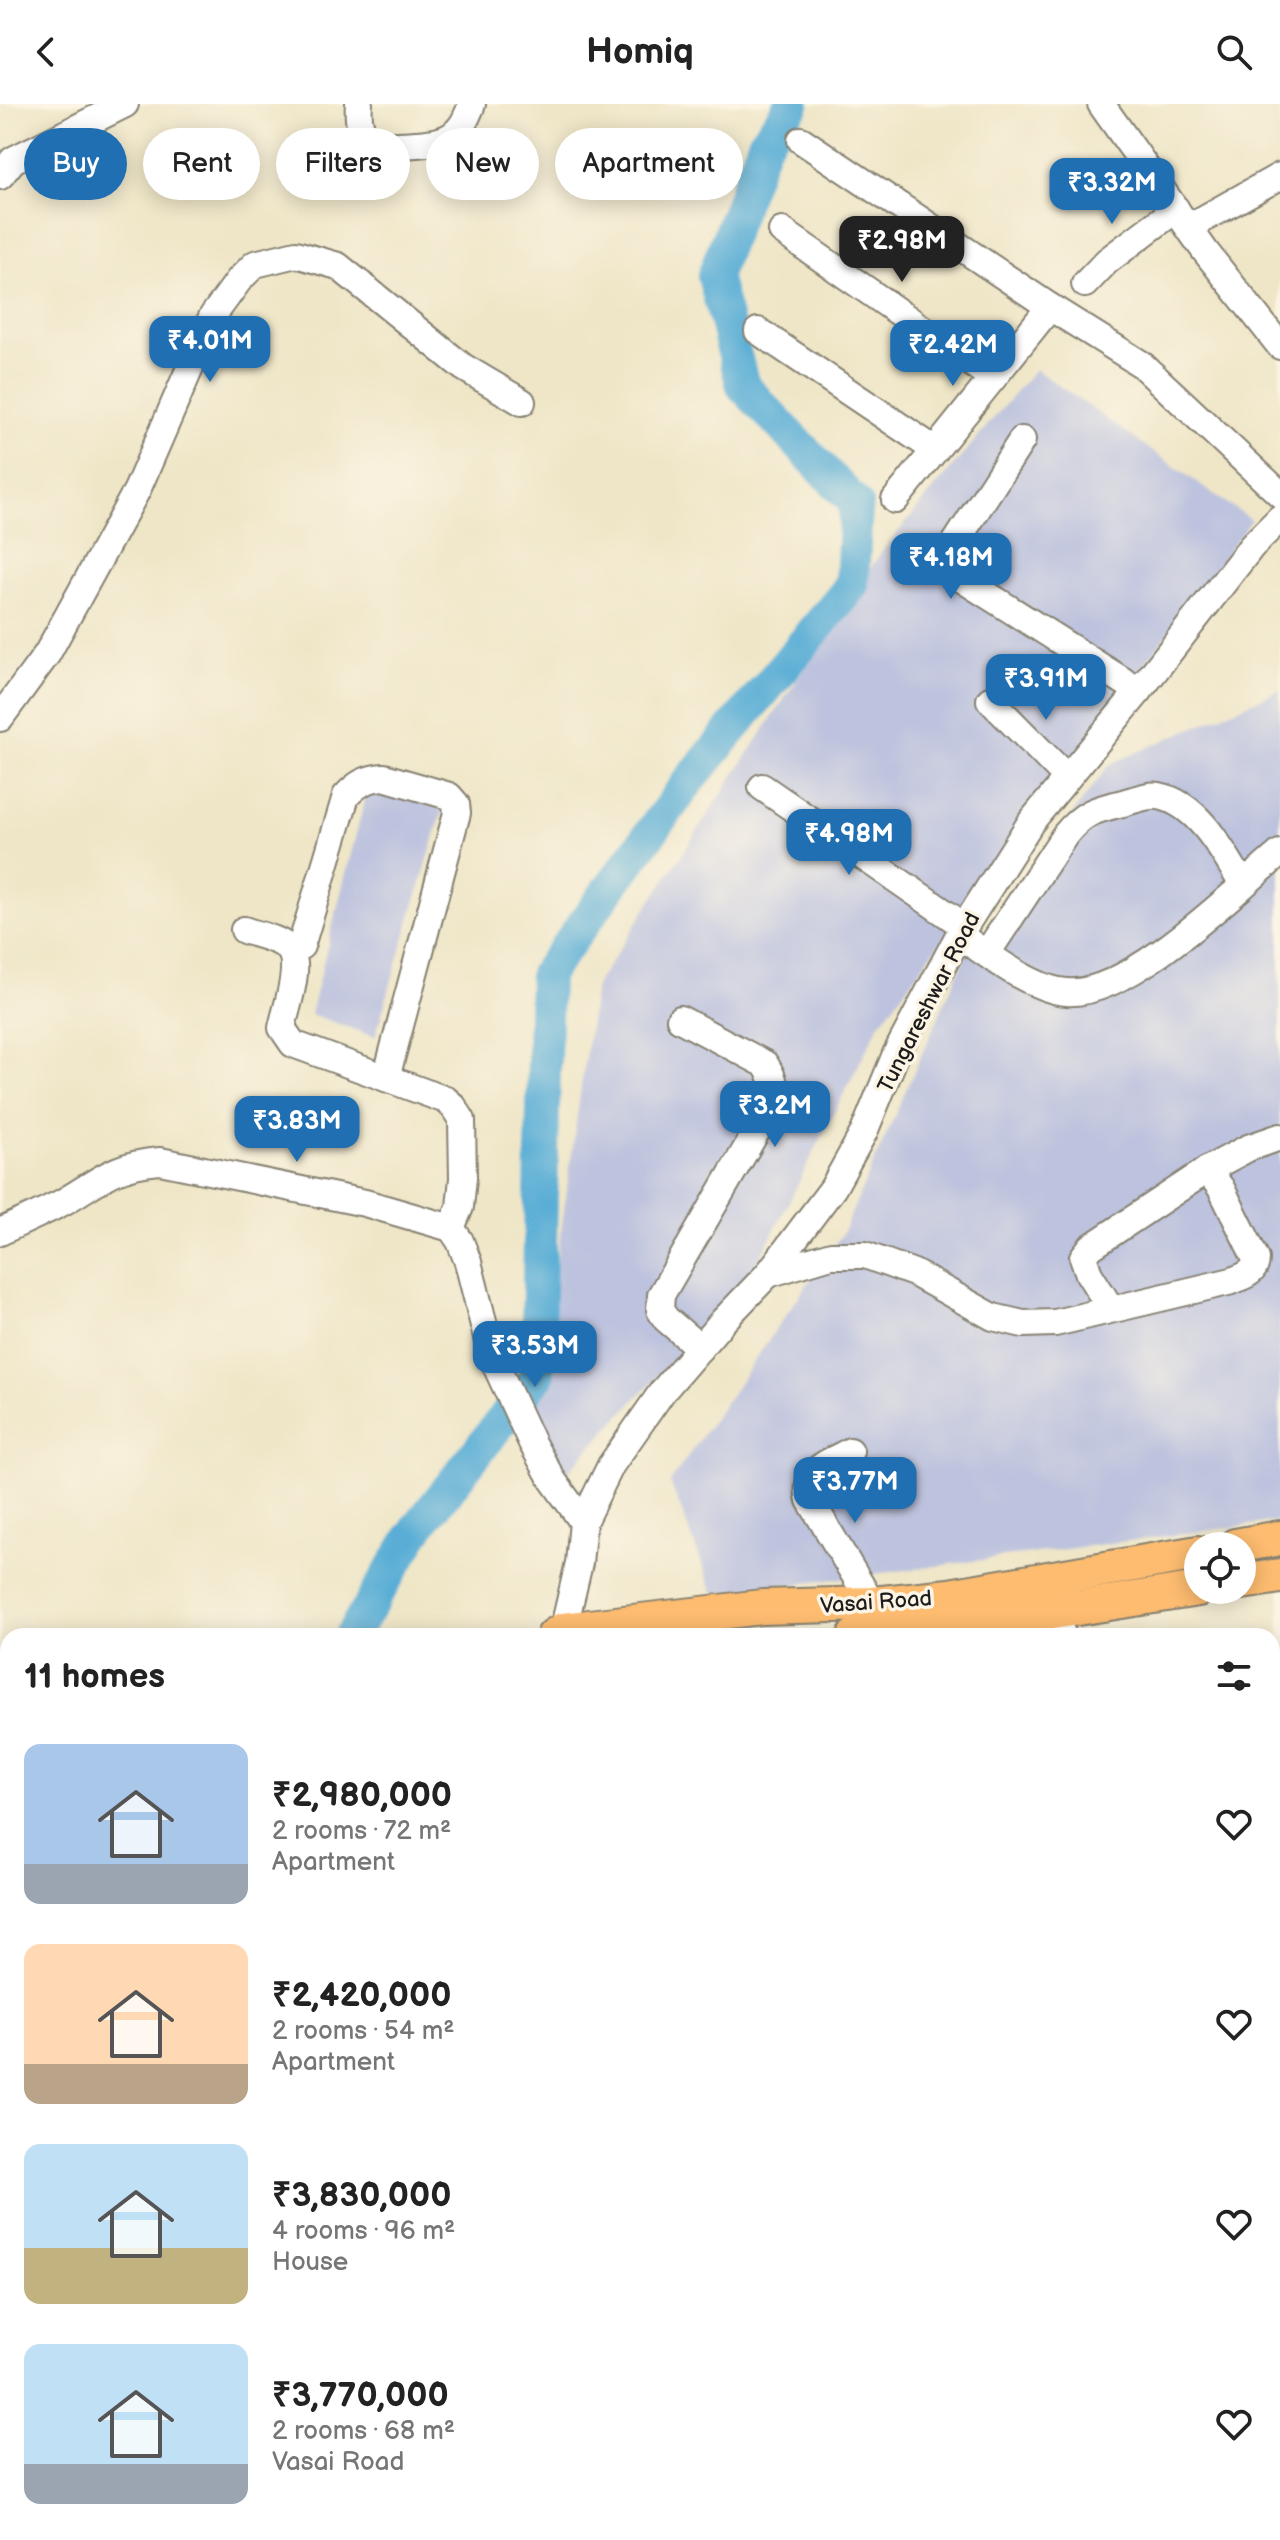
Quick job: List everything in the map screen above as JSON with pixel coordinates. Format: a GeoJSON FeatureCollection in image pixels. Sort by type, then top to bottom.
{"type":"FeatureCollection","features":[{"type":"Feature","properties":{"kind":"main road"},"geometry":{"type":"LineString","coordinates":[[1256,1542],[1280,1538]]}},
{"type":"Feature","properties":{"kind":"main road","name":"Vasai Road"},"geometry":{"type":"LineString","coordinates":[[605,1628],[762,1607],[872,1604],[949,1596],[1184,1555]]}},
{"type":"Feature","properties":{"kind":"main road"},"geometry":{"type":"LineString","coordinates":[[1256,1580],[1280,1576]]}},
{"type":"Feature","properties":{"kind":"main road","name":"Vasai Road"},"geometry":{"type":"LineString","coordinates":[[990,1628],[1057,1624],[1184,1592]]}},
{"type":"Feature","properties":{"kind":"street"},"geometry":{"type":"LineString","coordinates":[[0,176],[13,160],[125,104]]}},
{"type":"Feature","properties":{"kind":"street"},"geometry":{"type":"LineString","coordinates":[[359,104],[357,122],[361,130],[370,140],[383,147],[436,142],[456,133],[472,104]]}},
{"type":"Feature","properties":{"kind":"street"},"geometry":{"type":"LineString","coordinates":[[1101,104],[1182,218],[1280,346]]}},
{"type":"Feature","properties":{"kind":"street"},"geometry":{"type":"LineString","coordinates":[[801,140],[1050,307],[1141,364],[1280,494]]}},
{"type":"Feature","properties":{"kind":"street"},"geometry":{"type":"LineString","coordinates":[[1085,284],[1107,261],[1182,218],[1280,176]]}},
{"type":"Feature","properties":{"kind":"street"},"geometry":{"type":"LineString","coordinates":[[782,231],[993,378]]}},
{"type":"Feature","properties":{"kind":"street"},"geometry":{"type":"LineString","coordinates":[[0,718],[47,654],[137,490],[212,317],[255,264],[296,254],[338,266],[463,367],[522,402]]}},
{"type":"Feature","properties":{"kind":"street"},"geometry":{"type":"LineString","coordinates":[[895,500],[1050,307]]}},
{"type":"Feature","properties":{"kind":"street"},"geometry":{"type":"LineString","coordinates":[[758,331],[935,450]]}},
{"type":"Feature","properties":{"kind":"street"},"geometry":{"type":"LineString","coordinates":[[1022,440],[950,551],[949,564],[956,575],[1139,691]]}},
{"type":"Feature","properties":{"kind":"street","name":"Tungareshwar Road"},"geometry":{"type":"LineString","coordinates":[[562,1628],[579,1563],[583,1522],[611,1465],[662,1392],[768,1274],[833,1188],[864,1132],[896,1054],[961,931],[1031,822],[1139,691],[1252,546],[1280,518]]}},
{"type":"Feature","properties":{"kind":"street"},"geometry":{"type":"LineString","coordinates":[[990,700],[1067,778]]}},
{"type":"Feature","properties":{"kind":"street"},"geometry":{"type":"LineString","coordinates":[[301,946],[346,796],[358,784],[384,777],[449,796],[456,804],[457,813],[386,1078]]}},
{"type":"Feature","properties":{"kind":"street"},"geometry":{"type":"LineString","coordinates":[[762,787],[987,953],[1039,984],[1067,992],[1094,989],[1147,963],[1280,853]]}},
{"type":"Feature","properties":{"kind":"street"},"geometry":{"type":"LineString","coordinates":[[987,953],[1065,835],[1078,819],[1093,810],[1156,795],[1180,803],[1198,820],[1225,855],[1243,885]]}},
{"type":"Feature","properties":{"kind":"street"},"geometry":{"type":"LineString","coordinates":[[244,930],[285,945],[292,954],[296,964],[282,1028],[293,1044],[446,1100],[453,1106],[462,1120],[463,1178],[460,1207],[451,1228]]}},
{"type":"Feature","properties":{"kind":"street"},"geometry":{"type":"LineString","coordinates":[[680,1019],[765,1064],[776,1089],[773,1103],[661,1295],[660,1310],[666,1319],[700,1348]]}},
{"type":"Feature","properties":{"kind":"street"},"geometry":{"type":"LineString","coordinates":[[1111,1309],[1089,1274],[1083,1257],[1091,1247],[1207,1170],[1248,1148],[1280,1137]]}},
{"type":"Feature","properties":{"kind":"street"},"geometry":{"type":"LineString","coordinates":[[0,1232],[62,1202],[111,1171],[135,1163],[160,1161],[365,1203],[451,1228],[468,1262],[492,1357],[532,1443],[552,1479],[583,1522]]}},
{"type":"Feature","properties":{"kind":"street"},"geometry":{"type":"LineString","coordinates":[[768,1274],[831,1255],[865,1255],[914,1273],[993,1317],[1023,1324],[1055,1323],[1232,1281],[1249,1274],[1256,1266],[1256,1259],[1228,1202],[1207,1170]]}},
{"type":"Feature","properties":{"kind":"street"},"geometry":{"type":"LineString","coordinates":[[850,1451],[816,1469],[809,1478],[807,1488],[810,1500],[872,1604]]}},
{"type":"Feature","properties":{"kind":"shaded area"},"geometry":{"type":"Polygon","coordinates":[[[1035,369],[1251,520],[879,1025],[751,1276],[559,1481],[536,1412],[595,986],[882,551],[1035,369]]]}},
{"type":"Feature","properties":{"kind":"shaded area"},"geometry":{"type":"Polygon","coordinates":[[[1280,690],[1280,1521],[714,1595],[670,1482],[842,1234],[965,957],[1110,764],[1280,690]]]}},
{"type":"Feature","properties":{"kind":"shaded area"},"geometry":{"type":"Polygon","coordinates":[[[368,787],[443,809],[375,1037],[310,1014],[368,787]]]}},
{"type":"Feature","properties":{"kind":"waterway"},"geometry":{"type":"LineString","coordinates":[[356,1628],[418,1527],[537,1376],[546,974],[689,781],[852,585],[856,504],[743,386],[714,276],[764,143],[793,104]]}}]}
